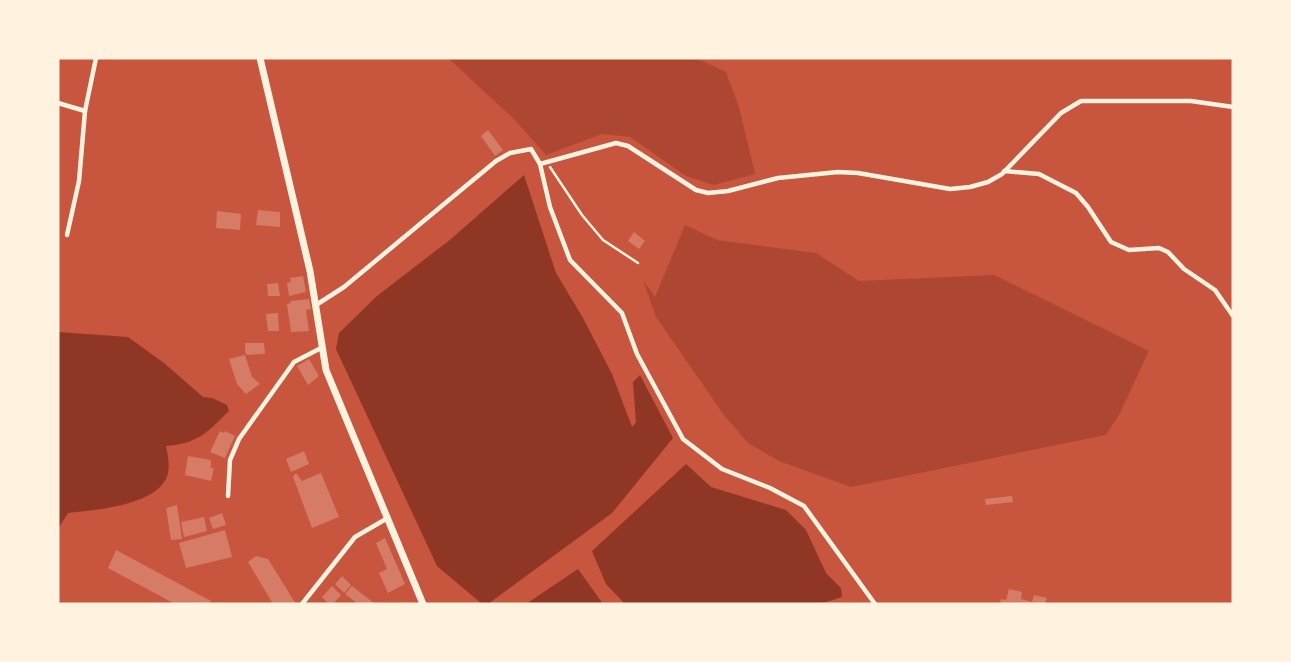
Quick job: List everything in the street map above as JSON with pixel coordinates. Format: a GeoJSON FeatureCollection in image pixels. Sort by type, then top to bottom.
{"type":"FeatureCollection","features":[{"type":"Feature","properties":{"kind":"main road"},"geometry":{"type":"LineString","coordinates":[[260,58],[310,271],[321,348],[331,385],[423,604]]}},
{"type":"Feature","properties":{"kind":"street"},"geometry":{"type":"LineString","coordinates":[[67,235],[79,181],[85,111],[96,58]]}},
{"type":"Feature","properties":{"kind":"street"},"geometry":{"type":"LineString","coordinates":[[540,164],[616,143],[628,146],[696,190],[708,193],[728,191],[778,178],[838,172],[859,173],[950,189],[988,182],[1004,171],[1061,113],[1081,101],[1191,102],[1233,107]]}},
{"type":"Feature","properties":{"kind":"street"},"geometry":{"type":"LineString","coordinates":[[58,103],[85,111]]}},
{"type":"Feature","properties":{"kind":"street"},"geometry":{"type":"LineString","coordinates":[[315,306],[344,287],[496,161],[510,153],[531,149],[540,164],[550,207],[570,261],[622,313],[637,354],[683,439],[722,470],[771,488],[804,506],[875,604]]}},
{"type":"Feature","properties":{"kind":"street"},"geometry":{"type":"LineString","coordinates":[[1004,171],[1039,174],[1076,193],[1111,242],[1129,250],[1159,248],[1168,252],[1184,269],[1215,290],[1233,316]]}},
{"type":"Feature","properties":{"kind":"street"},"geometry":{"type":"LineString","coordinates":[[228,496],[230,460],[239,439],[294,362],[321,348]]}},
{"type":"Feature","properties":{"kind":"street"},"geometry":{"type":"LineString","coordinates":[[302,604],[355,537],[386,519]]}},
{"type":"Feature","properties":{"kind":"lane"},"geometry":{"type":"LineString","coordinates":[[550,167],[582,215],[603,240],[638,263]]}},
{"type":"Feature","properties":{"kind":"shaded area"},"geometry":{"type":"Polygon","coordinates":[[[448,58],[696,58],[726,72],[739,107],[755,174],[714,185],[686,176],[630,137],[602,134],[546,155],[512,117],[448,58]]]}},
{"type":"Feature","properties":{"kind":"shaded area"},"geometry":{"type":"Polygon","coordinates":[[[524,175],[556,273],[612,374],[632,427],[636,422],[633,382],[640,375],[673,438],[612,513],[488,604],[482,604],[437,566],[336,349],[339,333],[377,296],[451,239],[524,175]]]}},
{"type":"Feature","properties":{"kind":"shaded area"},"geometry":{"type":"Polygon","coordinates":[[[685,225],[717,240],[816,253],[859,281],[994,275],[1149,351],[1119,415],[1106,435],[851,487],[779,461],[748,443],[724,415],[656,317],[643,280],[655,297],[685,225]]]}},
{"type":"Feature","properties":{"kind":"shaded area"},"geometry":{"type":"Polygon","coordinates":[[[58,332],[128,337],[164,363],[203,397],[227,405],[229,411],[194,440],[166,446],[168,475],[159,488],[136,501],[122,505],[68,513],[58,529],[58,332]]]}},
{"type":"Feature","properties":{"kind":"shaded area"},"geometry":{"type":"Polygon","coordinates":[[[686,464],[711,487],[786,510],[806,530],[826,573],[841,588],[842,597],[820,604],[625,604],[606,584],[592,551],[686,464]]]}},
{"type":"Feature","properties":{"kind":"shaded area"},"geometry":{"type":"Polygon","coordinates":[[[578,569],[603,604],[526,604],[578,569]]]}},
{"type":"Feature","properties":{"kind":"building"},"geometry":{"type":"Polygon","coordinates":[[[488,130],[503,150],[495,156],[481,136],[488,130]]]}},
{"type":"Feature","properties":{"kind":"building"},"geometry":{"type":"Polygon","coordinates":[[[258,210],[280,212],[280,227],[256,225],[258,210]]]}},
{"type":"Feature","properties":{"kind":"building"},"geometry":{"type":"Polygon","coordinates":[[[217,211],[241,214],[240,230],[216,228],[217,211]]]}},
{"type":"Feature","properties":{"kind":"building"},"geometry":{"type":"Polygon","coordinates":[[[634,232],[645,241],[639,249],[628,241],[634,232]]]}},
{"type":"Feature","properties":{"kind":"building"},"geometry":{"type":"Polygon","coordinates":[[[303,276],[306,292],[289,296],[287,283],[291,282],[290,278],[303,276]]]}},
{"type":"Feature","properties":{"kind":"building"},"geometry":{"type":"Polygon","coordinates":[[[278,283],[280,296],[268,296],[267,284],[278,283]]]}},
{"type":"Feature","properties":{"kind":"building"},"geometry":{"type":"Polygon","coordinates":[[[309,299],[311,309],[306,310],[309,331],[291,332],[287,304],[291,303],[290,301],[309,299]]]}},
{"type":"Feature","properties":{"kind":"building"},"geometry":{"type":"Polygon","coordinates":[[[278,313],[279,331],[268,331],[266,314],[278,313]]]}},
{"type":"Feature","properties":{"kind":"building"},"geometry":{"type":"Polygon","coordinates":[[[245,343],[264,343],[265,354],[247,355],[245,343]]]}},
{"type":"Feature","properties":{"kind":"building"},"geometry":{"type":"Polygon","coordinates":[[[245,355],[252,377],[260,384],[246,394],[237,384],[229,359],[245,355]]]}},
{"type":"Feature","properties":{"kind":"building"},"geometry":{"type":"Polygon","coordinates":[[[309,359],[319,376],[308,385],[297,366],[309,359]]]}},
{"type":"Feature","properties":{"kind":"building"},"geometry":{"type":"Polygon","coordinates":[[[220,431],[235,436],[225,458],[210,452],[220,431]]]}},
{"type":"Feature","properties":{"kind":"building"},"geometry":{"type":"Polygon","coordinates":[[[304,451],[309,464],[291,472],[286,459],[304,451]]]}},
{"type":"Feature","properties":{"kind":"building"},"geometry":{"type":"Polygon","coordinates":[[[188,456],[211,460],[211,468],[214,468],[211,481],[185,475],[188,456]]]}},
{"type":"Feature","properties":{"kind":"building"},"geometry":{"type":"Polygon","coordinates":[[[296,473],[302,481],[321,473],[339,517],[312,528],[293,477],[296,473]]]}},
{"type":"Feature","properties":{"kind":"building"},"geometry":{"type":"Polygon","coordinates":[[[1012,496],[1013,502],[986,505],[985,499],[1012,496]]]}},
{"type":"Feature","properties":{"kind":"building"},"geometry":{"type":"Polygon","coordinates":[[[177,505],[182,539],[171,540],[166,508],[177,505]]]}},
{"type":"Feature","properties":{"kind":"building"},"geometry":{"type":"Polygon","coordinates":[[[222,513],[226,525],[213,529],[209,518],[222,513]]]}},
{"type":"Feature","properties":{"kind":"building"},"geometry":{"type":"Polygon","coordinates":[[[204,517],[207,531],[184,537],[181,522],[204,517]]]}},
{"type":"Feature","properties":{"kind":"building"},"geometry":{"type":"Polygon","coordinates":[[[225,530],[232,557],[186,568],[179,543],[225,530]]]}},
{"type":"Feature","properties":{"kind":"building"},"geometry":{"type":"Polygon","coordinates":[[[385,538],[405,584],[388,593],[379,573],[387,569],[376,543],[385,538]]]}},
{"type":"Feature","properties":{"kind":"building"},"geometry":{"type":"Polygon","coordinates":[[[116,550],[211,601],[209,604],[175,604],[108,568],[116,550]]]}},
{"type":"Feature","properties":{"kind":"building"},"geometry":{"type":"Polygon","coordinates":[[[256,556],[268,559],[296,604],[273,604],[248,562],[256,556]]]}},
{"type":"Feature","properties":{"kind":"building"},"geometry":{"type":"Polygon","coordinates":[[[342,576],[351,585],[344,593],[335,584],[342,576]]]}},
{"type":"Feature","properties":{"kind":"building"},"geometry":{"type":"Polygon","coordinates":[[[332,586],[341,595],[333,604],[329,604],[322,597],[332,586]]]}},
{"type":"Feature","properties":{"kind":"building"},"geometry":{"type":"Polygon","coordinates":[[[352,586],[375,604],[358,604],[345,594],[352,586]]]}},
{"type":"Feature","properties":{"kind":"building"},"geometry":{"type":"Polygon","coordinates":[[[1009,589],[1022,592],[1021,599],[1032,602],[1034,595],[1047,598],[1045,604],[1000,604],[1001,599],[1006,600],[1009,589]]]}}]}
